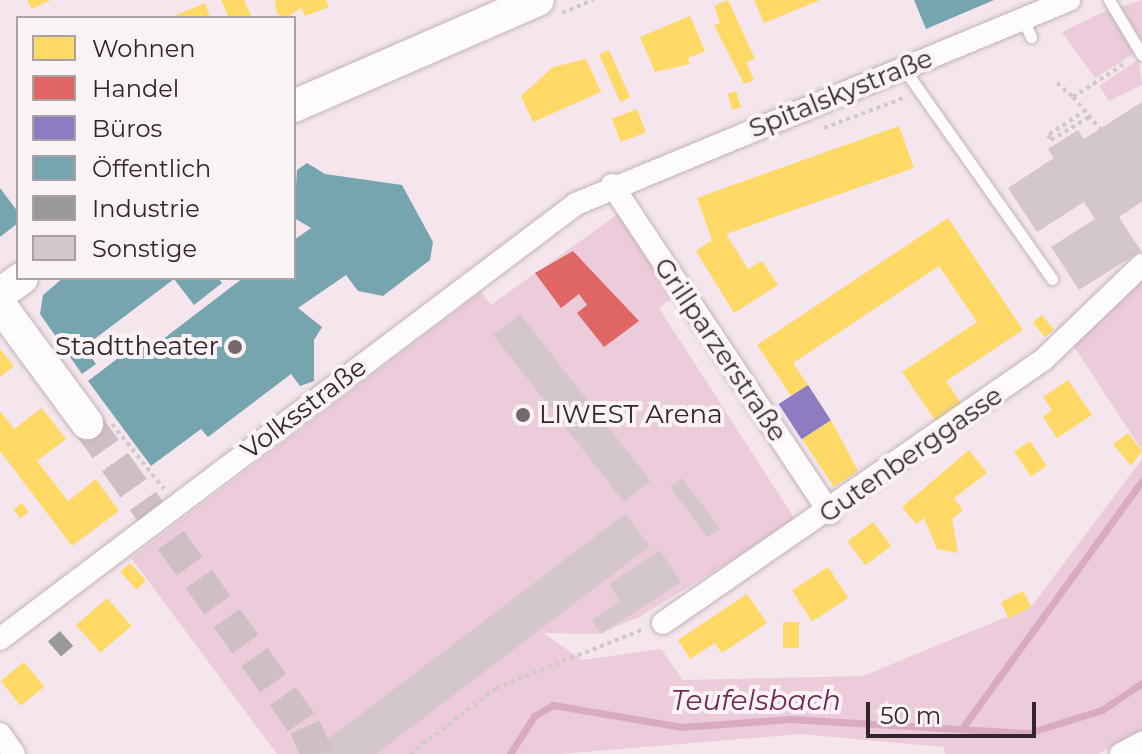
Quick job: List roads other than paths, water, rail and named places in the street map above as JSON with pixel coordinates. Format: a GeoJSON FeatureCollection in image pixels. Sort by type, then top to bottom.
{"type":"FeatureCollection","features":[{"type":"Feature","properties":{"kind":"street"},"geometry":{"type":"LineString","coordinates":[[296,105],[538,0]]}},
{"type":"Feature","properties":{"kind":"street","name":"Spitalskystraße"},"geometry":{"type":"LineString","coordinates":[[612,185],[910,78],[1027,28],[1069,0]]}},
{"type":"Feature","properties":{"kind":"street","name":"Grillparzerstraße"},"geometry":{"type":"LineString","coordinates":[[612,185],[830,513]]}},
{"type":"Feature","properties":{"kind":"street","name":"Volksstraße"},"geometry":{"type":"LineString","coordinates":[[0,639],[576,204],[612,185]]}},
{"type":"Feature","properties":{"kind":"street","name":"Gutenberggasse"},"geometry":{"type":"LineString","coordinates":[[663,623],[830,513],[1043,360],[1142,265]]}},
{"type":"Feature","properties":{"kind":"street"},"geometry":{"type":"LineString","coordinates":[[0,294],[19,280]]}},
{"type":"Feature","properties":{"kind":"street"},"geometry":{"type":"LineString","coordinates":[[0,305],[95,417]]}},
{"type":"Feature","properties":{"kind":"street"},"geometry":{"type":"LineString","coordinates":[[0,734],[14,754]]}},
{"type":"Feature","properties":{"kind":"street"},"geometry":{"type":"LineString","coordinates":[[1121,754],[1142,743]]}},
{"type":"Feature","properties":{"kind":"lane"},"geometry":{"type":"LineString","coordinates":[[1109,0],[1141,54]]}},
{"type":"Feature","properties":{"kind":"lane"},"geometry":{"type":"LineString","coordinates":[[910,78],[1052,279]]}},
{"type":"Feature","properties":{"kind":"waterway","name":"Teufelsbach"},"geometry":{"type":"LineString","coordinates":[[963,727],[1142,481]]}},
{"type":"Feature","properties":{"kind":"waterway","name":"Teufelsbach"},"geometry":{"type":"LineString","coordinates":[[510,754],[534,716],[553,705],[682,727],[790,719],[1028,733],[1102,710],[1142,683]]}},
{"type":"Feature","properties":{"kind":"tunnel"},"geometry":{"type":"LineString","coordinates":[[87,423],[305,727],[317,754]]}},
{"type":"Feature","properties":{"kind":"place","name":"Stadttheater"},"geometry":{"type":"Point","coordinates":[235,347]}},
{"type":"Feature","properties":{"kind":"place","name":"LIWEST Arena"},"geometry":{"type":"Point","coordinates":[523,415]}}]}
